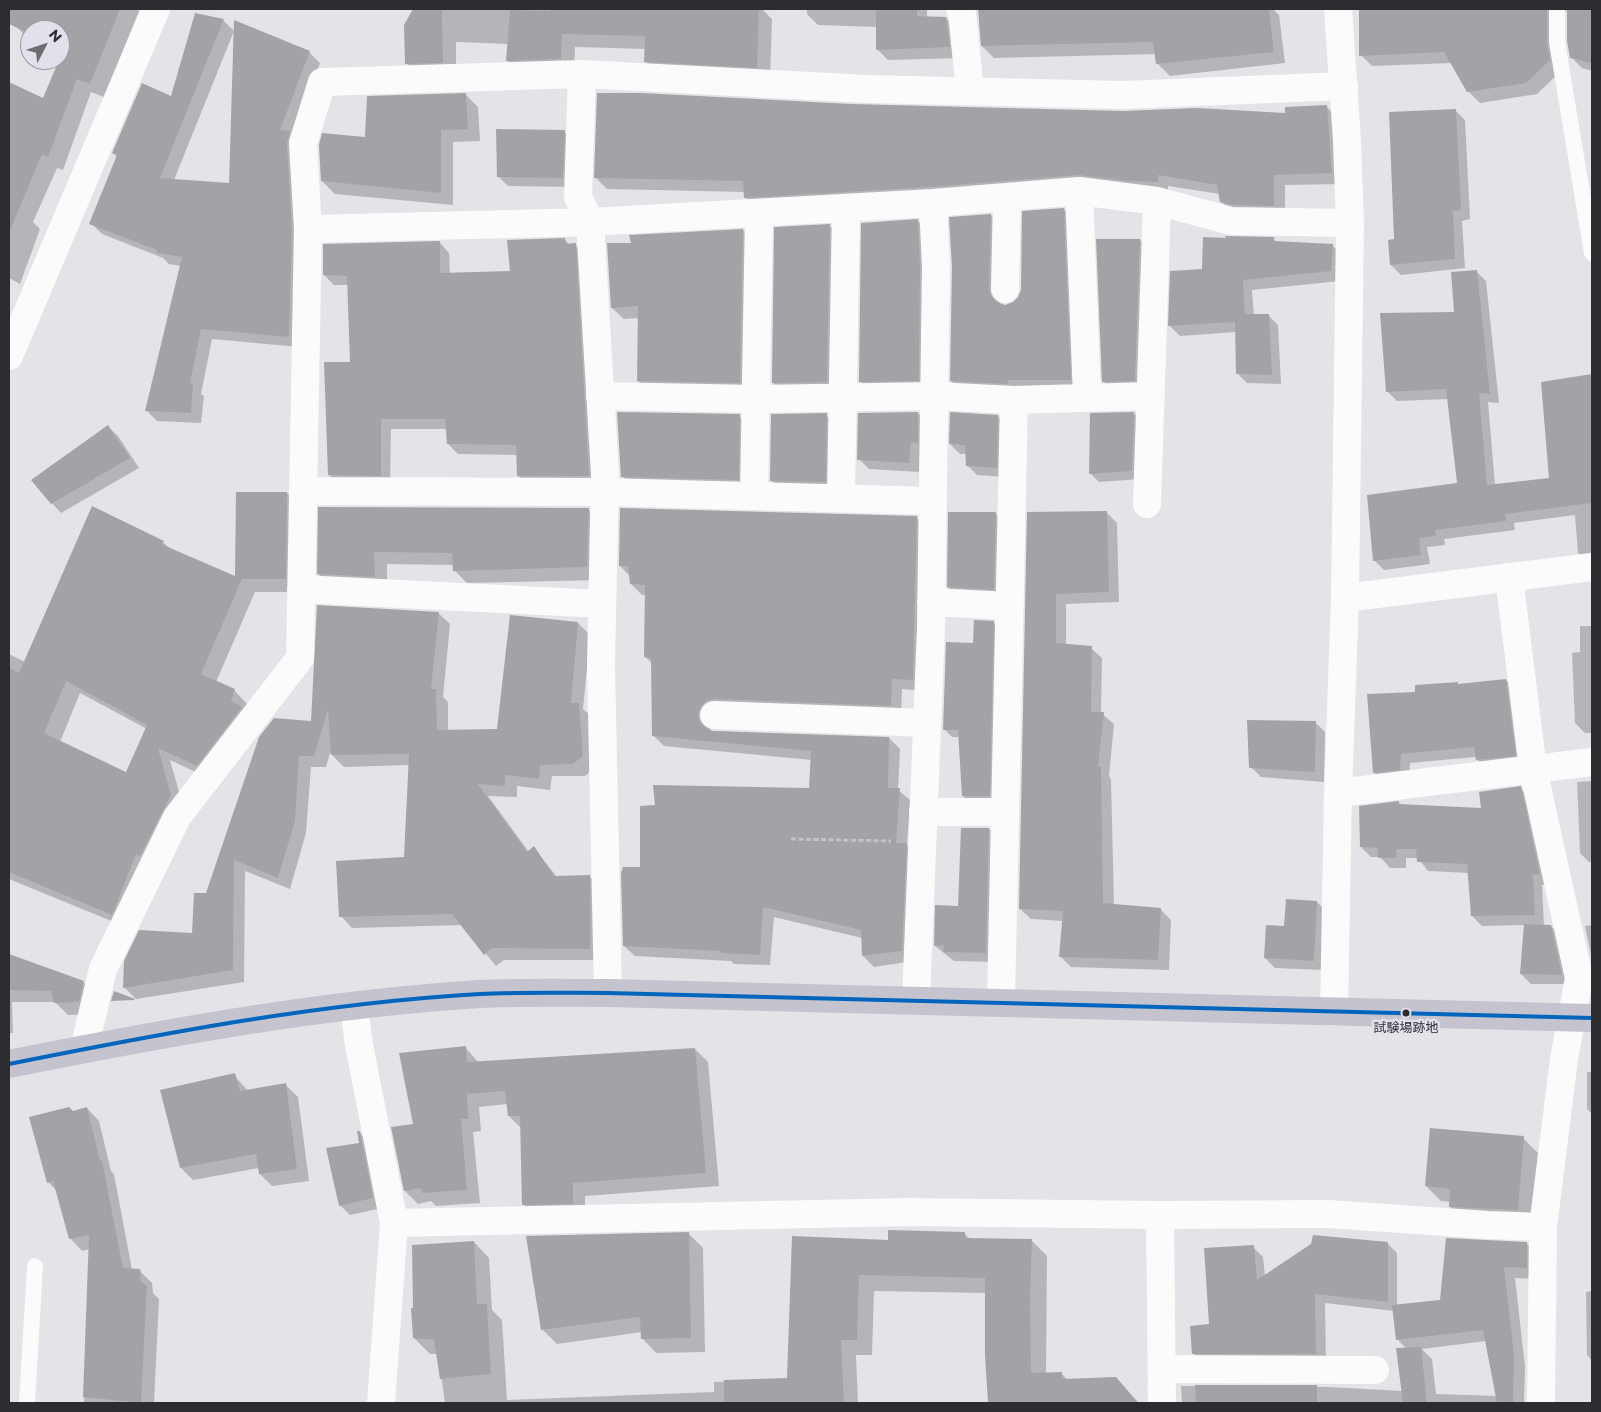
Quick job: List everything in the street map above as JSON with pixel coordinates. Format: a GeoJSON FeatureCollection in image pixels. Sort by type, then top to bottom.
{"type":"FeatureCollection","features":[{"type":"Feature","properties":{"kind":"highway"},"geometry":{"type":"LineString","coordinates":[[9,1064],[233,1022],[354,1006],[480,994],[608,993],[1582,1018]]}},
{"type":"Feature","properties":{"kind":"street"},"geometry":{"type":"LineString","coordinates":[[9,356],[156,9]]}},
{"type":"Feature","properties":{"kind":"street"},"geometry":{"type":"LineString","coordinates":[[960,9],[970,91]]}},
{"type":"Feature","properties":{"kind":"street"},"geometry":{"type":"LineString","coordinates":[[1334,1012],[1338,793],[1345,598],[1350,223],[1344,86],[1338,9]]}},
{"type":"Feature","properties":{"kind":"street"},"geometry":{"type":"LineString","coordinates":[[582,74],[578,196],[590,222],[604,492],[601,666],[608,993]]}},
{"type":"Feature","properties":{"kind":"street"},"geometry":{"type":"LineString","coordinates":[[84,1049],[103,969],[177,817],[300,658],[308,229],[303,143],[322,82],[582,74],[868,89],[1123,95],[1344,86]]}},
{"type":"Feature","properties":{"kind":"street"},"geometry":{"type":"LineString","coordinates":[[308,229],[590,222],[934,204],[1079,190],[1157,201],[1231,221],[1350,223]]}},
{"type":"Feature","properties":{"kind":"street"},"geometry":{"type":"LineString","coordinates":[[1079,190],[1086,397]]}},
{"type":"Feature","properties":{"kind":"street"},"geometry":{"type":"LineString","coordinates":[[1005,289],[1007,197]]}},
{"type":"Feature","properties":{"kind":"street"},"geometry":{"type":"LineString","coordinates":[[1147,504],[1157,201]]}},
{"type":"Feature","properties":{"kind":"street"},"geometry":{"type":"LineString","coordinates":[[916,1000],[931,602],[936,267],[934,204]]}},
{"type":"Feature","properties":{"kind":"street"},"geometry":{"type":"LineString","coordinates":[[841,498],[841,397],[846,208]]}},
{"type":"Feature","properties":{"kind":"street"},"geometry":{"type":"LineString","coordinates":[[754,496],[759,213]]}},
{"type":"Feature","properties":{"kind":"street"},"geometry":{"type":"LineString","coordinates":[[600,396],[757,399],[934,396],[1014,400],[1150,396]]}},
{"type":"Feature","properties":{"kind":"street"},"geometry":{"type":"LineString","coordinates":[[1001,1002],[1014,400]]}},
{"type":"Feature","properties":{"kind":"street"},"geometry":{"type":"LineString","coordinates":[[303,491],[604,492],[933,501]]}},
{"type":"Feature","properties":{"kind":"street"},"geometry":{"type":"LineString","coordinates":[[1345,598],[1592,567]]}},
{"type":"Feature","properties":{"kind":"street"},"geometry":{"type":"LineString","coordinates":[[1509,577],[1533,769],[1579,978],[1582,1018],[1564,1059],[1543,1227],[1541,1403]]}},
{"type":"Feature","properties":{"kind":"street"},"geometry":{"type":"LineString","coordinates":[[301,589],[602,604]]}},
{"type":"Feature","properties":{"kind":"street"},"geometry":{"type":"LineString","coordinates":[[931,602],[1010,606]]}},
{"type":"Feature","properties":{"kind":"street"},"geometry":{"type":"LineString","coordinates":[[714,715],[927,723]]}},
{"type":"Feature","properties":{"kind":"street"},"geometry":{"type":"LineString","coordinates":[[1338,793],[1592,762]]}},
{"type":"Feature","properties":{"kind":"street"},"geometry":{"type":"LineString","coordinates":[[923,812],[1005,812]]}},
{"type":"Feature","properties":{"kind":"street"},"geometry":{"type":"LineString","coordinates":[[354,1006],[359,1045],[394,1223],[381,1403]]}},
{"type":"Feature","properties":{"kind":"street"},"geometry":{"type":"LineString","coordinates":[[394,1223],[907,1212],[1160,1215],[1328,1214],[1488,1226],[1543,1227]]}},
{"type":"Feature","properties":{"kind":"street"},"geometry":{"type":"LineString","coordinates":[[1160,1215],[1162,1403]]}},
{"type":"Feature","properties":{"kind":"street"},"geometry":{"type":"LineString","coordinates":[[1162,1369],[1375,1370]]}},
{"type":"Feature","properties":{"kind":"lane"},"geometry":{"type":"LineString","coordinates":[[1557,9],[1557,42],[1592,253]]}},
{"type":"Feature","properties":{"kind":"lane"},"geometry":{"type":"LineString","coordinates":[[27,1403],[35,1266]]}},
{"type":"Feature","properties":{"kind":"path"},"geometry":{"type":"LineString","coordinates":[[791,839],[922,842]]}},
{"type":"Feature","properties":{"kind":"building"},"geometry":{"type":"Polygon","coordinates":[[[9,9],[120,9],[90,84],[77,79],[48,157],[42,154],[9,233],[9,82],[43,98],[55,70],[70,70],[70,20],[20,20],[20,29],[9,24],[9,9]]]}},
{"type":"Feature","properties":{"kind":"building"},"geometry":{"type":"Polygon","coordinates":[[[413,9],[442,9],[443,63],[405,64],[404,25],[413,9]]]}},
{"type":"Feature","properties":{"kind":"building"},"geometry":{"type":"Polygon","coordinates":[[[550,9],[759,9],[757,68],[644,62],[645,36],[562,34],[561,59],[506,61],[510,10],[550,11],[550,9]]]}},
{"type":"Feature","properties":{"kind":"building"},"geometry":{"type":"Polygon","coordinates":[[[876,9],[917,9],[917,16],[946,17],[950,47],[876,50],[876,9]]]}},
{"type":"Feature","properties":{"kind":"building"},"geometry":{"type":"Polygon","coordinates":[[[978,9],[1269,9],[1274,52],[1156,64],[1153,42],[981,46],[978,9]]]}},
{"type":"Feature","properties":{"kind":"building"},"geometry":{"type":"Polygon","coordinates":[[[1359,9],[1547,9],[1547,42],[1550,60],[1526,83],[1467,92],[1444,52],[1359,56],[1359,9]]]}},
{"type":"Feature","properties":{"kind":"building"},"geometry":{"type":"Polygon","coordinates":[[[1567,9],[1592,9],[1592,63],[1570,58],[1567,41],[1567,9]]]}},
{"type":"Feature","properties":{"kind":"building"},"geometry":{"type":"Polygon","coordinates":[[[195,13],[224,19],[160,178],[229,183],[234,20],[310,51],[280,130],[290,131],[287,144],[292,229],[289,337],[201,329],[190,383],[193,384],[191,413],[145,411],[182,257],[157,253],[157,250],[89,224],[117,155],[112,153],[142,83],[171,96],[195,13]]]}},
{"type":"Feature","properties":{"kind":"building"},"geometry":{"type":"Polygon","coordinates":[[[466,93],[468,129],[441,130],[441,193],[321,181],[319,145],[322,133],[365,137],[367,96],[466,93]]]}},
{"type":"Feature","properties":{"kind":"building"},"geometry":{"type":"Polygon","coordinates":[[[597,93],[642,93],[851,104],[1123,111],[1197,108],[1285,113],[1285,107],[1327,105],[1332,173],[1274,175],[1274,206],[1233,205],[1220,202],[1217,185],[1158,175],[1158,182],[1127,181],[1078,175],[932,187],[744,198],[743,181],[594,178],[597,93]]]}},
{"type":"Feature","properties":{"kind":"building"},"geometry":{"type":"Polygon","coordinates":[[[1456,109],[1461,210],[1453,211],[1455,259],[1390,265],[1388,240],[1394,239],[1389,112],[1456,109]]]}},
{"type":"Feature","properties":{"kind":"building"},"geometry":{"type":"Polygon","coordinates":[[[496,129],[565,130],[563,178],[497,177],[496,129]]]}},
{"type":"Feature","properties":{"kind":"building"},"geometry":{"type":"Polygon","coordinates":[[[1064,208],[1071,380],[1008,380],[1008,384],[950,381],[952,267],[949,217],[991,214],[989,289],[992,297],[997,302],[1005,305],[1013,302],[1021,290],[1022,211],[1064,208]]]}},
{"type":"Feature","properties":{"kind":"building"},"geometry":{"type":"Polygon","coordinates":[[[918,219],[920,267],[919,381],[859,382],[861,223],[918,219]]]}},
{"type":"Feature","properties":{"kind":"building"},"geometry":{"type":"Polygon","coordinates":[[[830,224],[827,382],[772,383],[774,227],[830,224]]]}},
{"type":"Feature","properties":{"kind":"building"},"geometry":{"type":"Polygon","coordinates":[[[743,229],[740,383],[637,381],[638,306],[611,308],[607,243],[631,243],[629,235],[743,229]]]}},
{"type":"Feature","properties":{"kind":"building"},"geometry":{"type":"Polygon","coordinates":[[[1225,236],[1274,237],[1274,241],[1333,244],[1331,271],[1243,280],[1245,314],[1269,314],[1272,375],[1236,374],[1235,322],[1168,326],[1170,271],[1202,269],[1203,237],[1226,238],[1225,236]]]}},
{"type":"Feature","properties":{"kind":"building"},"geometry":{"type":"Polygon","coordinates":[[[565,238],[566,244],[576,243],[589,476],[517,476],[516,445],[447,444],[445,419],[381,419],[381,476],[328,475],[324,362],[350,362],[347,276],[323,275],[323,244],[440,241],[440,273],[510,271],[507,240],[565,238]]]}},
{"type":"Feature","properties":{"kind":"building"},"geometry":{"type":"Polygon","coordinates":[[[1096,239],[1140,239],[1135,381],[1102,382],[1096,239]]]}},
{"type":"Feature","properties":{"kind":"building"},"geometry":{"type":"Polygon","coordinates":[[[1477,270],[1490,394],[1479,393],[1487,485],[1549,478],[1541,382],[1592,374],[1592,503],[1505,514],[1506,521],[1435,530],[1436,536],[1419,538],[1421,555],[1373,561],[1367,495],[1457,483],[1446,389],[1386,392],[1380,313],[1454,312],[1451,272],[1477,270]]]}},
{"type":"Feature","properties":{"kind":"building"},"geometry":{"type":"Polygon","coordinates":[[[617,412],[740,414],[739,480],[621,477],[617,412]]]}},
{"type":"Feature","properties":{"kind":"building"},"geometry":{"type":"Polygon","coordinates":[[[918,412],[918,443],[911,442],[909,463],[857,460],[858,413],[918,412]]]}},
{"type":"Feature","properties":{"kind":"building"},"geometry":{"type":"Polygon","coordinates":[[[950,412],[998,415],[997,468],[966,466],[965,445],[949,444],[950,412]]]}},
{"type":"Feature","properties":{"kind":"building"},"geometry":{"type":"Polygon","coordinates":[[[1134,412],[1132,471],[1089,474],[1090,413],[1134,412]]]}},
{"type":"Feature","properties":{"kind":"building"},"geometry":{"type":"Polygon","coordinates":[[[827,413],[826,482],[770,481],[771,414],[827,413]]]}},
{"type":"Feature","properties":{"kind":"building"},"geometry":{"type":"Polygon","coordinates":[[[108,425],[130,458],[51,504],[31,480],[108,425]]]}},
{"type":"Feature","properties":{"kind":"building"},"geometry":{"type":"Polygon","coordinates":[[[236,492],[287,492],[286,579],[242,579],[201,674],[235,689],[231,701],[242,707],[197,766],[158,748],[171,795],[140,856],[136,854],[112,915],[9,872],[9,668],[19,673],[92,506],[164,541],[161,544],[235,576],[236,492]],[[66,681],[44,733],[126,772],[147,725],[66,681]]]}},
{"type":"Feature","properties":{"kind":"building"},"geometry":{"type":"Polygon","coordinates":[[[318,507],[589,508],[587,567],[453,571],[452,553],[374,552],[375,577],[317,574],[318,507]]]}},
{"type":"Feature","properties":{"kind":"building"},"geometry":{"type":"Polygon","coordinates":[[[620,508],[917,516],[913,680],[892,679],[891,706],[715,699],[706,701],[698,714],[700,723],[713,731],[889,737],[888,788],[900,788],[896,843],[907,843],[902,951],[862,956],[861,930],[763,907],[760,955],[623,946],[621,873],[623,867],[640,867],[640,806],[655,805],[653,785],[809,788],[811,751],[652,736],[651,658],[644,657],[645,585],[630,584],[628,566],[619,566],[620,508]]]}},
{"type":"Feature","properties":{"kind":"building"},"geometry":{"type":"Polygon","coordinates":[[[1107,511],[1109,592],[1056,594],[1056,643],[1092,646],[1091,712],[1104,712],[1098,767],[1101,767],[1103,903],[1161,908],[1158,960],[1059,957],[1063,911],[1019,909],[1027,512],[1107,511]]]}},
{"type":"Feature","properties":{"kind":"building"},"geometry":{"type":"Polygon","coordinates":[[[948,512],[996,512],[994,590],[947,587],[948,512]]]}},
{"type":"Feature","properties":{"kind":"building"},"geometry":{"type":"Polygon","coordinates":[[[317,605],[439,612],[431,689],[436,689],[437,730],[497,729],[510,615],[578,622],[571,703],[579,703],[583,756],[573,764],[540,765],[539,779],[505,775],[505,786],[478,784],[527,852],[534,846],[554,876],[590,875],[590,949],[491,948],[484,955],[452,914],[339,917],[336,861],[404,857],[409,754],[331,755],[328,709],[314,756],[299,756],[295,821],[278,878],[234,860],[233,970],[123,988],[124,961],[139,930],[192,933],[194,893],[206,893],[259,737],[274,718],[311,721],[317,605]]]}},
{"type":"Feature","properties":{"kind":"building"},"geometry":{"type":"Polygon","coordinates":[[[974,620],[994,621],[990,796],[962,796],[958,730],[943,730],[946,642],[973,643],[974,620]]]}},
{"type":"Feature","properties":{"kind":"building"},"geometry":{"type":"Polygon","coordinates":[[[1506,679],[1516,756],[1476,760],[1474,747],[1401,754],[1400,770],[1373,773],[1367,694],[1415,692],[1415,685],[1458,682],[1458,684],[1506,679]]]}},
{"type":"Feature","properties":{"kind":"building"},"geometry":{"type":"Polygon","coordinates":[[[1247,720],[1316,721],[1315,772],[1249,768],[1247,720]]]}},
{"type":"Feature","properties":{"kind":"building"},"geometry":{"type":"Polygon","coordinates":[[[1521,786],[1540,874],[1533,875],[1535,915],[1471,916],[1467,864],[1417,862],[1416,849],[1397,849],[1396,858],[1378,858],[1378,848],[1360,847],[1359,806],[1399,801],[1399,804],[1481,808],[1479,792],[1521,786]]]}},
{"type":"Feature","properties":{"kind":"building"},"geometry":{"type":"Polygon","coordinates":[[[961,828],[989,828],[986,953],[943,952],[944,945],[934,946],[935,905],[958,906],[961,828]]]}},
{"type":"Feature","properties":{"kind":"building"},"geometry":{"type":"Polygon","coordinates":[[[1286,899],[1317,901],[1314,961],[1264,958],[1266,925],[1284,926],[1286,899]]]}},
{"type":"Feature","properties":{"kind":"building"},"geometry":{"type":"Polygon","coordinates":[[[1524,924],[1551,925],[1562,975],[1520,974],[1524,924]]]}},
{"type":"Feature","properties":{"kind":"building"},"geometry":{"type":"Polygon","coordinates":[[[9,954],[84,981],[79,1002],[54,1003],[51,991],[9,990],[9,954]]]}},
{"type":"Feature","properties":{"kind":"building"},"geometry":{"type":"Polygon","coordinates":[[[114,991],[135,999],[111,1001],[114,991]]]}},
{"type":"Feature","properties":{"kind":"building"},"geometry":{"type":"Polygon","coordinates":[[[466,1046],[467,1062],[695,1048],[706,1173],[573,1183],[573,1204],[522,1205],[520,1116],[508,1116],[505,1091],[467,1094],[468,1119],[461,1119],[467,1190],[422,1193],[421,1188],[404,1191],[391,1127],[413,1124],[399,1053],[466,1046]]]}},
{"type":"Feature","properties":{"kind":"building"},"geometry":{"type":"Polygon","coordinates":[[[235,1073],[240,1091],[286,1083],[297,1169],[259,1174],[256,1154],[180,1168],[160,1090],[235,1073]]]}},
{"type":"Feature","properties":{"kind":"building"},"geometry":{"type":"Polygon","coordinates":[[[69,1107],[73,1111],[87,1107],[100,1161],[102,1161],[123,1268],[140,1269],[141,1282],[147,1286],[141,1403],[83,1397],[89,1235],[69,1239],[53,1181],[47,1183],[29,1117],[69,1107]]]}},
{"type":"Feature","properties":{"kind":"building"},"geometry":{"type":"Polygon","coordinates":[[[1430,1128],[1524,1136],[1518,1210],[1449,1207],[1450,1189],[1425,1186],[1430,1128]]]}},
{"type":"Feature","properties":{"kind":"building"},"geometry":{"type":"Polygon","coordinates":[[[357,1131],[360,1131],[373,1198],[339,1206],[326,1148],[359,1143],[357,1131]]]}},
{"type":"Feature","properties":{"kind":"building"},"geometry":{"type":"Polygon","coordinates":[[[888,1230],[965,1232],[965,1238],[1032,1239],[1030,1297],[1031,1373],[1062,1372],[1062,1379],[1116,1377],[1138,1403],[988,1403],[985,1355],[985,1278],[859,1275],[857,1340],[841,1340],[844,1403],[724,1403],[724,1380],[787,1378],[792,1236],[888,1240],[888,1230]]]}},
{"type":"Feature","properties":{"kind":"building"},"geometry":{"type":"Polygon","coordinates":[[[689,1232],[691,1338],[641,1339],[640,1317],[541,1330],[526,1236],[689,1232]]]}},
{"type":"Feature","properties":{"kind":"building"},"geometry":{"type":"Polygon","coordinates":[[[1313,1235],[1388,1242],[1388,1302],[1315,1294],[1316,1354],[1192,1354],[1190,1326],[1209,1324],[1204,1248],[1254,1245],[1257,1280],[1311,1244],[1313,1235]]]}},
{"type":"Feature","properties":{"kind":"building"},"geometry":{"type":"Polygon","coordinates":[[[1446,1238],[1527,1242],[1527,1268],[1504,1267],[1514,1355],[1513,1403],[1497,1403],[1483,1330],[1396,1340],[1392,1305],[1440,1300],[1446,1238]]]}},
{"type":"Feature","properties":{"kind":"building"},"geometry":{"type":"Polygon","coordinates":[[[474,1241],[477,1304],[487,1304],[491,1374],[440,1379],[434,1340],[413,1338],[411,1308],[413,1308],[412,1245],[474,1241]]]}},
{"type":"Feature","properties":{"kind":"building"},"geometry":{"type":"Polygon","coordinates":[[[1421,1347],[1427,1403],[1403,1403],[1396,1348],[1421,1347]]]}},
{"type":"Feature","properties":{"kind":"building"},"geometry":{"type":"Polygon","coordinates":[[[1195,1385],[1317,1385],[1317,1403],[1196,1403],[1195,1385]]]}},
{"type":"Feature","properties":{"kind":"transit line"},"geometry":{"type":"LineString","coordinates":[[9,1064],[126,1041],[302,1012],[420,998],[496,993],[608,993],[1592,1018]]}},
{"type":"Feature","properties":{"kind":"place","name":"試験場跡地"},"geometry":{"type":"Point","coordinates":[1406,1013]}}]}
